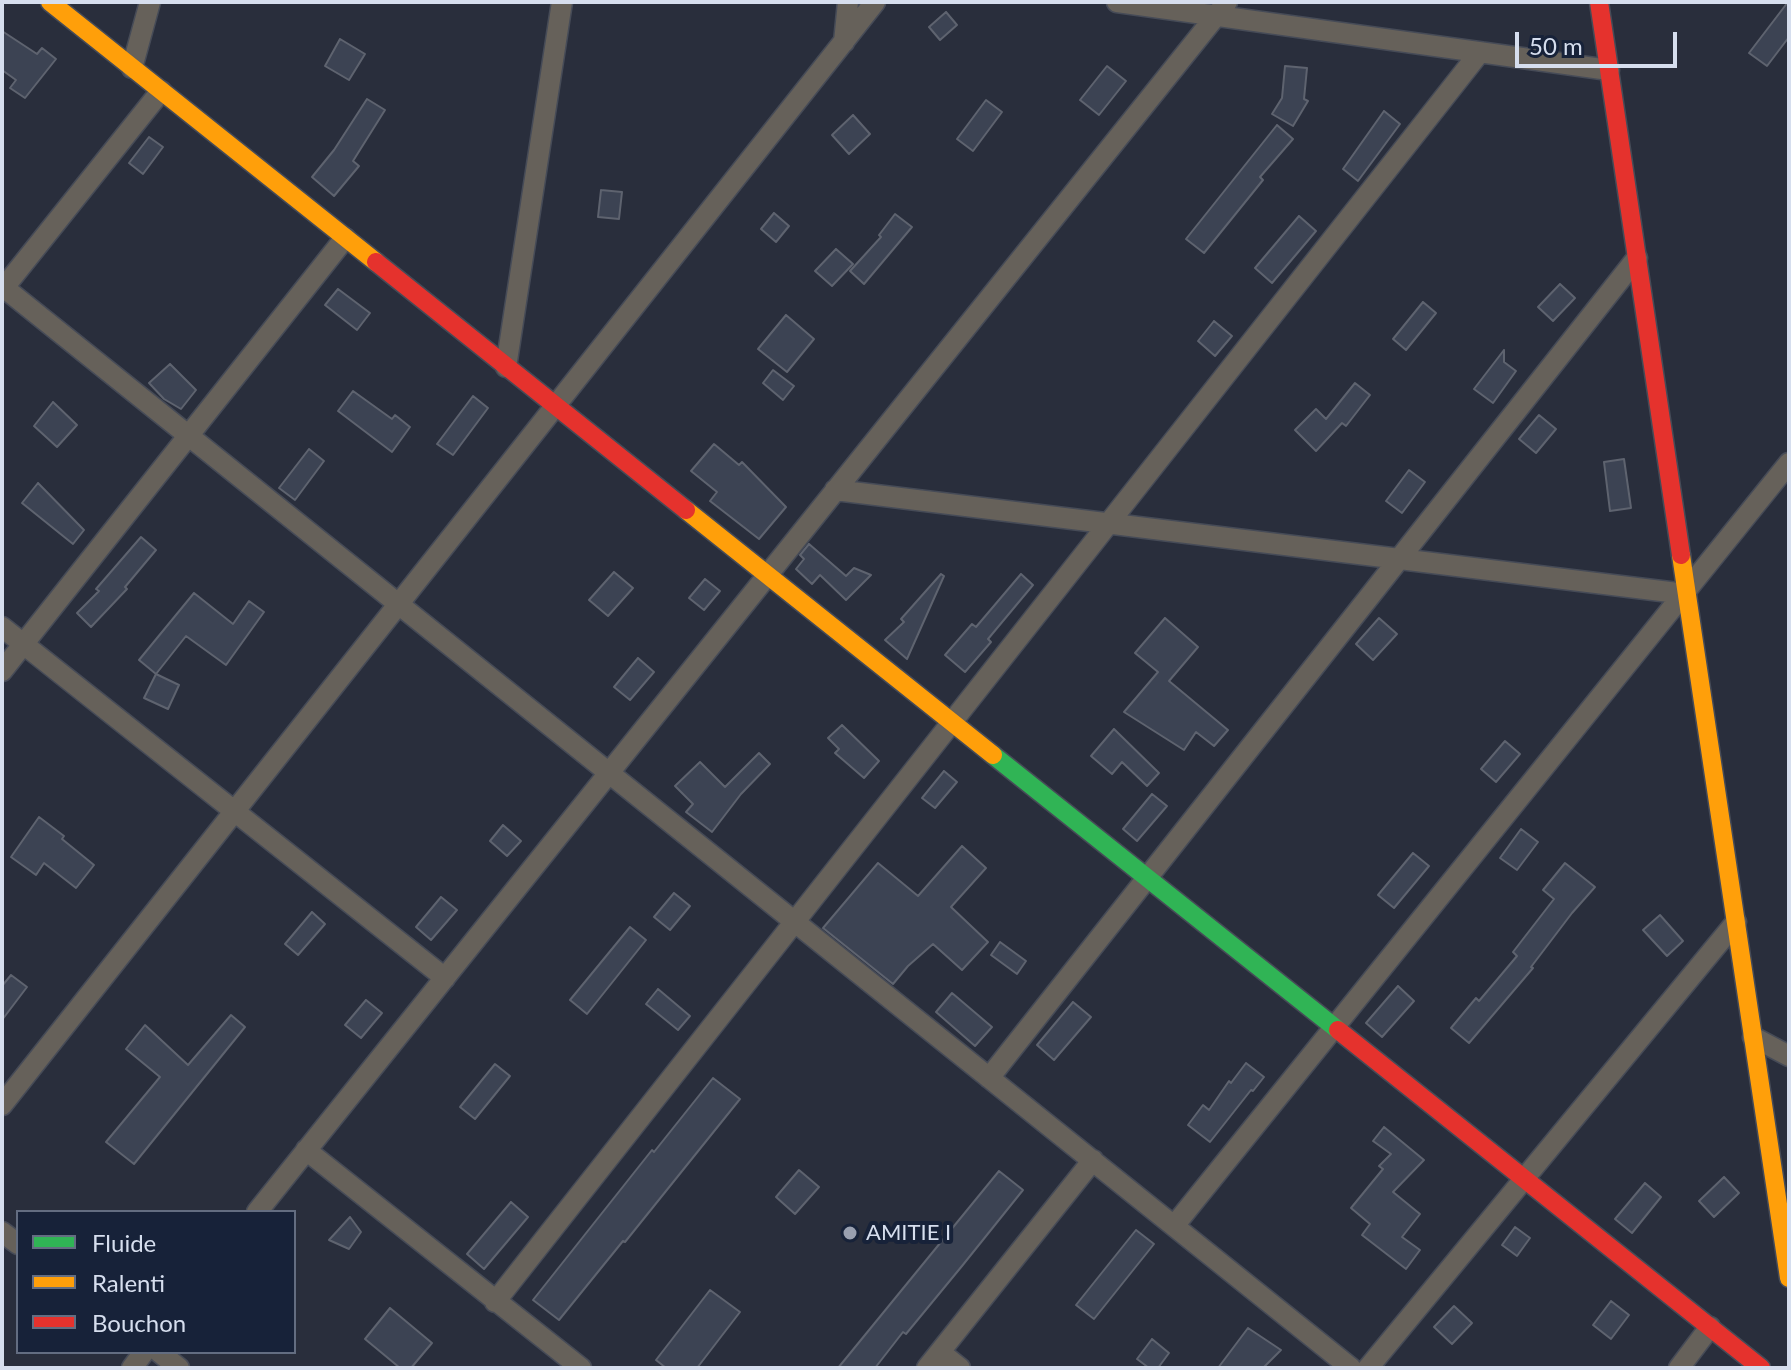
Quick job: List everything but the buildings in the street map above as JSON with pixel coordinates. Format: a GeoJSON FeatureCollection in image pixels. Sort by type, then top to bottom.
{"type":"FeatureCollection","features":[{"type":"Feature","properties":{"kind":"street"},"geometry":{"type":"LineString","coordinates":[[50,2],[1761,1368]]}},
{"type":"Feature","properties":{"kind":"street"},"geometry":{"type":"LineString","coordinates":[[132,68],[150,2]]}},
{"type":"Feature","properties":{"kind":"street"},"geometry":{"type":"LineString","coordinates":[[506,367],[562,2]]}},
{"type":"Feature","properties":{"kind":"street"},"geometry":{"type":"LineString","coordinates":[[844,42],[848,2]]}},
{"type":"Feature","properties":{"kind":"street"},"geometry":{"type":"LineString","coordinates":[[2,1105],[875,2]]}},
{"type":"Feature","properties":{"kind":"street"},"geometry":{"type":"LineString","coordinates":[[1117,2],[1222,9],[1609,70]]}},
{"type":"Feature","properties":{"kind":"street"},"geometry":{"type":"LineString","coordinates":[[1599,2],[1789,1278]]}},
{"type":"Feature","properties":{"kind":"street"},"geometry":{"type":"LineString","coordinates":[[259,1210],[1222,9]]}},
{"type":"Feature","properties":{"kind":"street"},"geometry":{"type":"LineString","coordinates":[[495,1302],[1480,52]]}},
{"type":"Feature","properties":{"kind":"street"},"geometry":{"type":"LineString","coordinates":[[161,91],[3,288],[1351,1368]]}},
{"type":"Feature","properties":{"kind":"street"},"geometry":{"type":"LineString","coordinates":[[2,671],[345,238]]}},
{"type":"Feature","properties":{"kind":"street"},"geometry":{"type":"LineString","coordinates":[[989,1078],[1637,258]]}},
{"type":"Feature","properties":{"kind":"street"},"geometry":{"type":"LineString","coordinates":[[1174,1226],[1789,463]]}},
{"type":"Feature","properties":{"kind":"street"},"geometry":{"type":"LineString","coordinates":[[835,490],[1686,594]]}},
{"type":"Feature","properties":{"kind":"street"},"geometry":{"type":"LineString","coordinates":[[2,627],[445,978]]}},
{"type":"Feature","properties":{"kind":"street"},"geometry":{"type":"LineString","coordinates":[[1368,1368],[1736,922]]}},
{"type":"Feature","properties":{"kind":"street"},"geometry":{"type":"LineString","coordinates":[[1753,1037],[1789,1056]]}},
{"type":"Feature","properties":{"kind":"street"},"geometry":{"type":"LineString","coordinates":[[306,1150],[581,1368]]}},
{"type":"Feature","properties":{"kind":"street"},"geometry":{"type":"LineString","coordinates":[[960,1368],[933,1360],[1093,1160]]}},
{"type":"Feature","properties":{"kind":"street"},"geometry":{"type":"LineString","coordinates":[[1679,1368],[1710,1327]]}},
{"type":"Feature","properties":{"kind":"street"},"geometry":{"type":"LineString","coordinates":[[162,1354],[179,1368]]}},
{"type":"Feature","properties":{"kind":"traffic: fast"},"geometry":{"type":"LineString","coordinates":[[993,755],[1338,1030]]}},
{"type":"Feature","properties":{"kind":"traffic: slow"},"geometry":{"type":"LineString","coordinates":[[50,2],[376,262]]}},
{"type":"Feature","properties":{"kind":"traffic: slow"},"geometry":{"type":"LineString","coordinates":[[686,510],[993,755]]}},
{"type":"Feature","properties":{"kind":"traffic: slow"},"geometry":{"type":"LineString","coordinates":[[1681,555],[1789,1278]]}},
{"type":"Feature","properties":{"kind":"traffic: jam"},"geometry":{"type":"LineString","coordinates":[[1599,2],[1681,555]]}},
{"type":"Feature","properties":{"kind":"traffic: jam"},"geometry":{"type":"LineString","coordinates":[[376,262],[686,510]]}},
{"type":"Feature","properties":{"kind":"traffic: jam"},"geometry":{"type":"LineString","coordinates":[[1338,1030],[1761,1368]]}},
{"type":"Feature","properties":{"kind":"place","name":"AMITIE I"},"geometry":{"type":"Point","coordinates":[850,1233]}}]}
